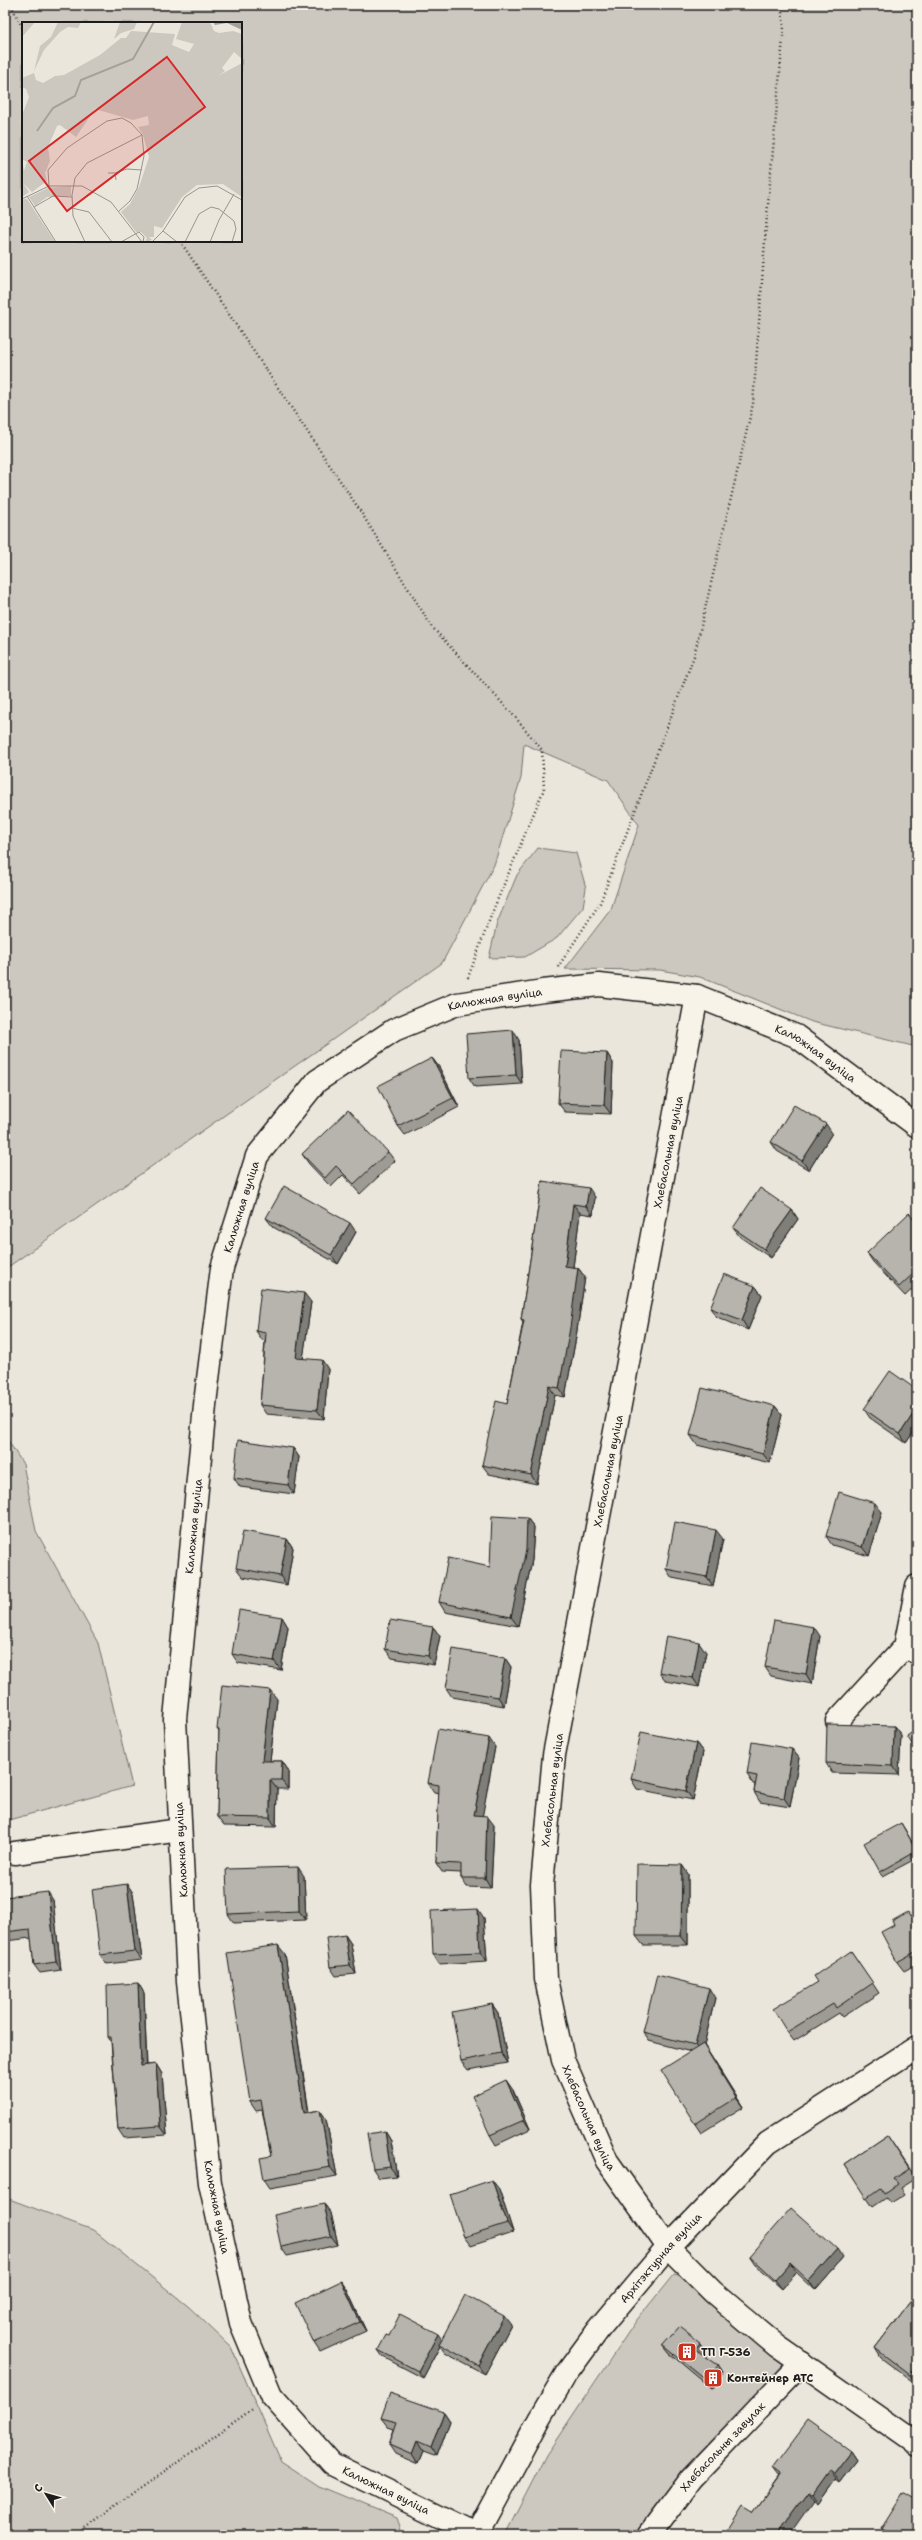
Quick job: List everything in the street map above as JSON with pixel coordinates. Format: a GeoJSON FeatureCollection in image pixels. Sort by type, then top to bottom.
{"type":"FeatureCollection","features":[{"type":"Feature","properties":{"kind":"street","name":"Калюжная вуліца"},"geometry":{"type":"LineString","coordinates":[[477,2535],[332,2464],[271,2396],[242,2323],[210,2183],[188,1982],[175,1719],[206,1395],[222,1268],[257,1156],[317,1080],[394,1030],[458,1004],[543,991],[600,986],[697,996],[796,1036],[917,1126]]}},
{"type":"Feature","properties":{"kind":"street","name":"Хлебасольная вуліца"},"geometry":{"type":"LineString","coordinates":[[697,996],[554,1756],[542,1885],[546,1979],[563,2060],[607,2161],[668,2247],[713,2292],[777,2346],[917,2444]]}},
{"type":"Feature","properties":{"kind":"street"},"geometry":{"type":"LineString","coordinates":[[837,1721],[911,1650],[917,1586]]}},
{"type":"Feature","properties":{"kind":"street"},"geometry":{"type":"LineString","coordinates":[[15,1853],[180,1830]]}},
{"type":"Feature","properties":{"kind":"street","name":"Архітэктурная вуліца"},"geometry":{"type":"LineString","coordinates":[[477,2535],[540,2418],[566,2374],[599,2329],[668,2247],[768,2142],[917,2047]]}},
{"type":"Feature","properties":{"kind":"street","name":"Хлебасольны завулак"},"geometry":{"type":"LineString","coordinates":[[649,2535],[691,2479],[802,2363]]}},
{"type":"Feature","properties":{"kind":"path"},"geometry":{"type":"LineString","coordinates":[[11,5],[22,27]]}},
{"type":"Feature","properties":{"kind":"path"},"geometry":{"type":"LineString","coordinates":[[543,991],[600,903],[694,656],[753,404],[766,219],[784,27],[781,5]]}},
{"type":"Feature","properties":{"kind":"path"},"geometry":{"type":"LineString","coordinates":[[181,242],[359,509],[432,627],[516,718],[542,750],[544,789],[494,908],[458,1004]]}},
{"type":"Feature","properties":{"kind":"path"},"geometry":{"type":"LineString","coordinates":[[75,2535],[271,2396]]}},
{"type":"Feature","properties":{"kind":"shaded area"},"geometry":{"type":"Polygon","coordinates":[[[5,5],[917,5],[917,1047],[812,1022],[700,977],[660,970],[565,969],[611,909],[639,825],[608,780],[524,744],[521,778],[494,865],[442,963],[5,1269],[5,5]]]}},
{"type":"Feature","properties":{"kind":"shaded area"},"geometry":{"type":"Polygon","coordinates":[[[538,848],[576,853],[586,888],[583,907],[557,938],[525,957],[489,958],[497,923],[517,875],[538,848]]]}},
{"type":"Feature","properties":{"kind":"shaded area"},"geometry":{"type":"Polygon","coordinates":[[[5,1436],[23,1464],[36,1531],[98,1643],[132,1786],[5,1821],[5,1436]]]}},
{"type":"Feature","properties":{"kind":"shaded area"},"geometry":{"type":"Polygon","coordinates":[[[5,2189],[9,2199],[93,2230],[189,2307],[231,2347],[281,2461],[319,2486],[397,2518],[403,2535],[5,2535],[5,2189]]]}},
{"type":"Feature","properties":{"kind":"shaded area"},"geometry":{"type":"Polygon","coordinates":[[[674,2274],[690,2278],[708,2302],[785,2362],[778,2376],[683,2471],[638,2535],[505,2535],[546,2455],[636,2321],[674,2274]]]}},
{"type":"Feature","properties":{"kind":"building"},"geometry":{"type":"Polygon","coordinates":[[[513,1030],[516,1075],[469,1078],[466,1034],[513,1030]]]}},
{"type":"Feature","properties":{"kind":"building"},"geometry":{"type":"Polygon","coordinates":[[[561,1051],[607,1053],[604,1105],[558,1103],[561,1051]]]}},
{"type":"Feature","properties":{"kind":"building"},"geometry":{"type":"Polygon","coordinates":[[[432,1058],[453,1098],[398,1126],[378,1086],[432,1058]]]}},
{"type":"Feature","properties":{"kind":"building"},"geometry":{"type":"Polygon","coordinates":[[[794,1105],[826,1124],[802,1161],[771,1142],[794,1105]]]}},
{"type":"Feature","properties":{"kind":"building"},"geometry":{"type":"Polygon","coordinates":[[[348,1110],[388,1152],[354,1184],[336,1166],[325,1178],[302,1154],[348,1110]]]}},
{"type":"Feature","properties":{"kind":"building"},"geometry":{"type":"Polygon","coordinates":[[[542,1181],[589,1188],[586,1206],[573,1204],[565,1266],[578,1268],[570,1328],[559,1388],[549,1386],[531,1475],[482,1465],[496,1401],[507,1404],[524,1320],[521,1319],[542,1181]]]}},
{"type":"Feature","properties":{"kind":"building"},"geometry":{"type":"Polygon","coordinates":[[[284,1186],[350,1223],[331,1255],[266,1218],[284,1186]]]}},
{"type":"Feature","properties":{"kind":"building"},"geometry":{"type":"Polygon","coordinates":[[[760,1188],[792,1210],[764,1249],[733,1228],[760,1188]]]}},
{"type":"Feature","properties":{"kind":"building"},"geometry":{"type":"Polygon","coordinates":[[[909,1213],[917,1222],[917,1270],[899,1287],[867,1253],[909,1213]]]}},
{"type":"Feature","properties":{"kind":"building"},"geometry":{"type":"Polygon","coordinates":[[[724,1274],[755,1286],[742,1320],[710,1308],[724,1274]]]}},
{"type":"Feature","properties":{"kind":"building"},"geometry":{"type":"Polygon","coordinates":[[[261,1288],[304,1293],[296,1358],[322,1360],[317,1410],[260,1405],[266,1333],[256,1331],[261,1288]]]}},
{"type":"Feature","properties":{"kind":"building"},"geometry":{"type":"Polygon","coordinates":[[[890,1371],[917,1390],[917,1408],[900,1434],[864,1409],[890,1371]]]}},
{"type":"Feature","properties":{"kind":"building"},"geometry":{"type":"Polygon","coordinates":[[[702,1388],[775,1406],[763,1454],[690,1435],[702,1388]]]}},
{"type":"Feature","properties":{"kind":"building"},"geometry":{"type":"Polygon","coordinates":[[[238,1440],[293,1448],[288,1485],[234,1478],[238,1440]]]}},
{"type":"Feature","properties":{"kind":"building"},"geometry":{"type":"Polygon","coordinates":[[[839,1492],[875,1503],[862,1547],[826,1536],[839,1492]]]}},
{"type":"Feature","properties":{"kind":"building"},"geometry":{"type":"Polygon","coordinates":[[[492,1516],[527,1518],[526,1550],[511,1617],[439,1602],[448,1558],[490,1567],[492,1516]]]}},
{"type":"Feature","properties":{"kind":"building"},"geometry":{"type":"Polygon","coordinates":[[[675,1522],[716,1530],[707,1577],[666,1569],[675,1522]]]}},
{"type":"Feature","properties":{"kind":"building"},"geometry":{"type":"Polygon","coordinates":[[[243,1531],[287,1539],[280,1576],[236,1568],[243,1531]]]}},
{"type":"Feature","properties":{"kind":"building"},"geometry":{"type":"Polygon","coordinates":[[[239,1610],[282,1617],[274,1661],[232,1654],[239,1610]]]}},
{"type":"Feature","properties":{"kind":"building"},"geometry":{"type":"Polygon","coordinates":[[[390,1620],[433,1627],[428,1656],[385,1649],[390,1620]]]}},
{"type":"Feature","properties":{"kind":"building"},"geometry":{"type":"Polygon","coordinates":[[[774,1620],[814,1627],[806,1674],[765,1667],[774,1620]]]}},
{"type":"Feature","properties":{"kind":"building"},"geometry":{"type":"Polygon","coordinates":[[[666,1636],[699,1642],[693,1678],[659,1672],[666,1636]]]}},
{"type":"Feature","properties":{"kind":"building"},"geometry":{"type":"Polygon","coordinates":[[[453,1649],[505,1658],[498,1697],[446,1688],[453,1649]]]}},
{"type":"Feature","properties":{"kind":"building"},"geometry":{"type":"Polygon","coordinates":[[[222,1685],[270,1690],[262,1761],[282,1761],[281,1780],[270,1780],[270,1818],[217,1817],[219,1730],[217,1729],[222,1685]]]}},
{"type":"Feature","properties":{"kind":"building"},"geometry":{"type":"Polygon","coordinates":[[[827,1724],[894,1726],[893,1766],[826,1763],[827,1724]]]}},
{"type":"Feature","properties":{"kind":"building"},"geometry":{"type":"Polygon","coordinates":[[[438,1729],[489,1738],[474,1815],[487,1816],[485,1878],[461,1878],[461,1864],[436,1863],[439,1785],[428,1783],[438,1729]]]}},
{"type":"Feature","properties":{"kind":"building"},"geometry":{"type":"Polygon","coordinates":[[[917,1729],[917,1752],[907,1736],[917,1729]]]}},
{"type":"Feature","properties":{"kind":"building"},"geometry":{"type":"Polygon","coordinates":[[[641,1732],[696,1743],[686,1791],[631,1779],[641,1732]]]}},
{"type":"Feature","properties":{"kind":"building"},"geometry":{"type":"Polygon","coordinates":[[[752,1742],[792,1749],[784,1798],[754,1792],[757,1776],[747,1774],[752,1742]]]}},
{"type":"Feature","properties":{"kind":"building"},"geometry":{"type":"Polygon","coordinates":[[[901,1823],[917,1851],[880,1872],[864,1843],[901,1823]]]}},
{"type":"Feature","properties":{"kind":"building"},"geometry":{"type":"Polygon","coordinates":[[[637,1864],[682,1865],[681,1936],[636,1936],[637,1864]]]}},
{"type":"Feature","properties":{"kind":"building"},"geometry":{"type":"Polygon","coordinates":[[[298,1867],[299,1911],[228,1914],[226,1869],[298,1867]]]}},
{"type":"Feature","properties":{"kind":"building"},"geometry":{"type":"Polygon","coordinates":[[[127,1884],[135,1951],[100,1955],[92,1889],[127,1884]]]}},
{"type":"Feature","properties":{"kind":"building"},"geometry":{"type":"Polygon","coordinates":[[[48,1892],[56,1962],[34,1965],[30,1929],[5,1932],[5,1897],[48,1892]]]}},
{"type":"Feature","properties":{"kind":"building"},"geometry":{"type":"Polygon","coordinates":[[[478,1909],[480,1952],[433,1954],[431,1911],[478,1909]]]}},
{"type":"Feature","properties":{"kind":"building"},"geometry":{"type":"Polygon","coordinates":[[[908,1912],[910,1916],[917,1912],[917,1951],[897,1962],[881,1932],[894,1925],[892,1921],[908,1912]]]}},
{"type":"Feature","properties":{"kind":"building"},"geometry":{"type":"Polygon","coordinates":[[[345,1935],[350,1965],[330,1967],[326,1938],[345,1935]]]}},
{"type":"Feature","properties":{"kind":"building"},"geometry":{"type":"Polygon","coordinates":[[[278,1945],[304,2113],[320,2110],[330,2167],[264,2179],[260,2158],[271,2156],[261,2100],[250,2102],[227,1953],[278,1945]]]}},
{"type":"Feature","properties":{"kind":"building"},"geometry":{"type":"Polygon","coordinates":[[[851,1951],[873,1983],[836,2008],[833,2004],[787,2032],[773,2009],[818,1982],[814,1976],[851,1951]]]}},
{"type":"Feature","properties":{"kind":"building"},"geometry":{"type":"Polygon","coordinates":[[[657,1975],[709,1988],[695,2045],[643,2032],[657,1975]]]}},
{"type":"Feature","properties":{"kind":"building"},"geometry":{"type":"Polygon","coordinates":[[[138,1983],[141,2066],[156,2064],[160,2126],[118,2129],[111,2037],[108,2037],[107,1985],[138,1983]]]}},
{"type":"Feature","properties":{"kind":"building"},"geometry":{"type":"Polygon","coordinates":[[[492,2004],[501,2053],[461,2061],[452,2012],[492,2004]]]}},
{"type":"Feature","properties":{"kind":"building"},"geometry":{"type":"Polygon","coordinates":[[[703,2044],[736,2098],[695,2124],[661,2070],[703,2044]]]}},
{"type":"Feature","properties":{"kind":"building"},"geometry":{"type":"Polygon","coordinates":[[[506,2080],[524,2120],[490,2135],[472,2096],[506,2080]]]}},
{"type":"Feature","properties":{"kind":"building"},"geometry":{"type":"Polygon","coordinates":[[[385,2131],[390,2167],[373,2169],[367,2134],[385,2131]]]}},
{"type":"Feature","properties":{"kind":"building"},"geometry":{"type":"Polygon","coordinates":[[[887,2135],[909,2169],[894,2179],[898,2184],[884,2194],[880,2188],[866,2198],[844,2164],[887,2135]]]}},
{"type":"Feature","properties":{"kind":"building"},"geometry":{"type":"Polygon","coordinates":[[[492,2180],[507,2223],[464,2237],[450,2194],[492,2180]]]}},
{"type":"Feature","properties":{"kind":"building"},"geometry":{"type":"Polygon","coordinates":[[[324,2204],[331,2236],[281,2247],[274,2215],[324,2204]]]}},
{"type":"Feature","properties":{"kind":"building"},"geometry":{"type":"Polygon","coordinates":[[[791,2208],[837,2249],[809,2281],[790,2263],[775,2280],[749,2256],[791,2208]]]}},
{"type":"Feature","properties":{"kind":"building"},"geometry":{"type":"Polygon","coordinates":[[[341,2281],[360,2322],[314,2343],[295,2303],[341,2281]]]}},
{"type":"Feature","properties":{"kind":"building"},"geometry":{"type":"Polygon","coordinates":[[[465,2295],[504,2316],[478,2365],[439,2344],[465,2295]]]}},
{"type":"Feature","properties":{"kind":"building"},"geometry":{"type":"Polygon","coordinates":[[[914,2297],[917,2300],[917,2366],[910,2375],[875,2348],[914,2297]]]}},
{"type":"Feature","properties":{"kind":"building"},"geometry":{"type":"Polygon","coordinates":[[[400,2314],[438,2334],[418,2371],[378,2350],[386,2335],[389,2336],[400,2314]]]}},
{"type":"Feature","properties":{"kind":"building"},"geometry":{"type":"Polygon","coordinates":[[[679,2327],[700,2343],[695,2349],[718,2365],[707,2381],[663,2345],[679,2327]]]}},
{"type":"Feature","properties":{"kind":"building"},"geometry":{"type":"Polygon","coordinates":[[[390,2393],[444,2412],[431,2448],[417,2442],[412,2455],[389,2445],[397,2422],[381,2418],[390,2393]]]}},
{"type":"Feature","properties":{"kind":"building"},"geometry":{"type":"Polygon","coordinates":[[[808,2421],[850,2451],[833,2473],[829,2470],[811,2495],[807,2492],[777,2535],[725,2535],[743,2506],[753,2512],[781,2474],[773,2468],[808,2421]]]}},
{"type":"Feature","properties":{"kind":"building"},"geometry":{"type":"Polygon","coordinates":[[[902,2493],[917,2502],[917,2529],[913,2535],[891,2535],[880,2528],[902,2493]]]}},
{"type":"Feature","properties":{"kind":"place","name":"ТП Г-536"},"geometry":{"type":"Point","coordinates":[687,2352]}},
{"type":"Feature","properties":{"kind":"place","name":"Контейнер АТС"},"geometry":{"type":"Point","coordinates":[713,2378]}}]}
